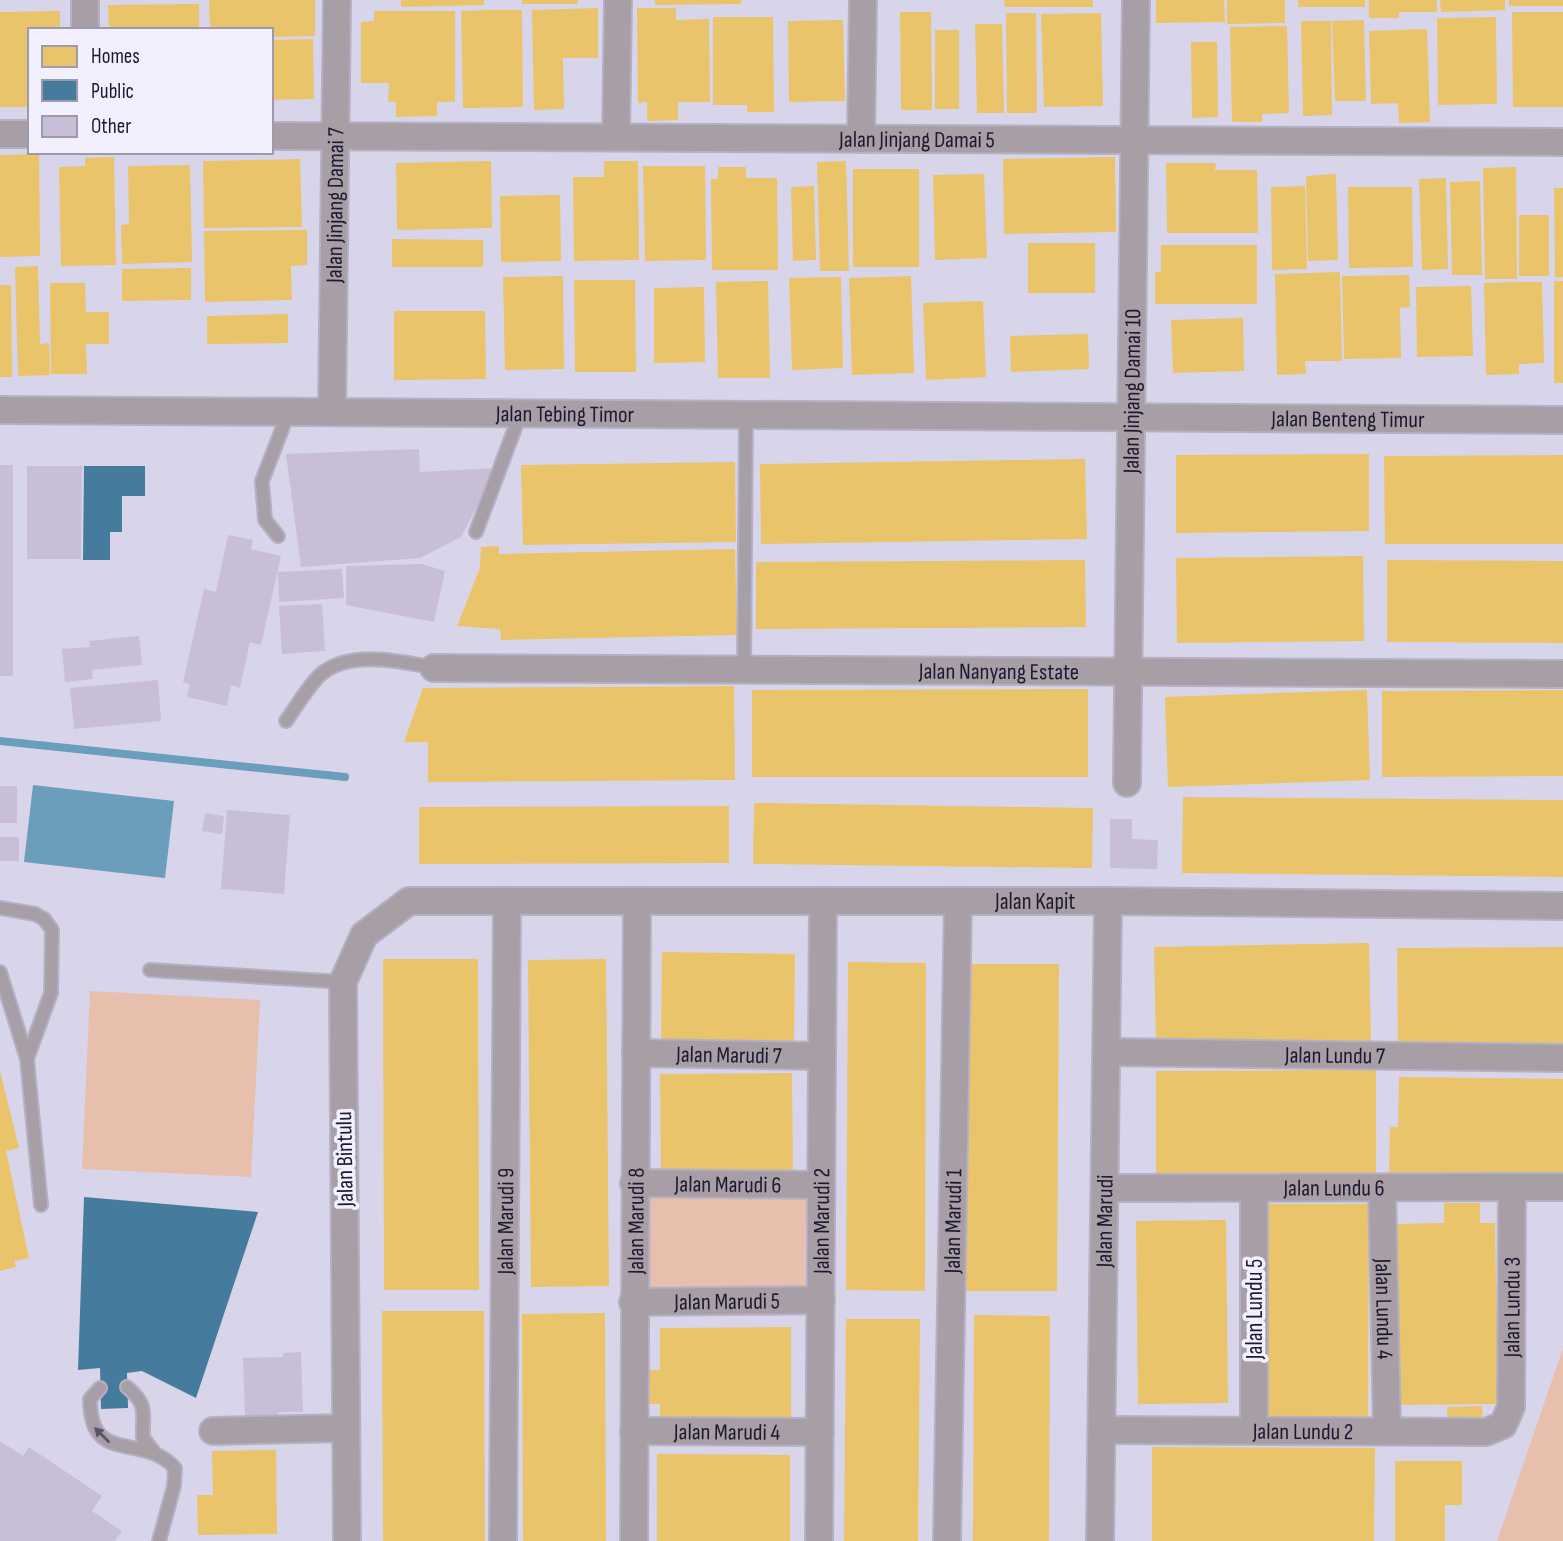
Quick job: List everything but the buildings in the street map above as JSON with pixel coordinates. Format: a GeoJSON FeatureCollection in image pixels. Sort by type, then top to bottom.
{"type":"FeatureCollection","features":[{"type":"Feature","properties":{"kind":"street"},"geometry":{"type":"LineString","coordinates":[[85,0],[85,28]]}},
{"type":"Feature","properties":{"kind":"street","name":"Jalan Jinjang Damai 7"},"geometry":{"type":"LineString","coordinates":[[332,411],[337,0]]}},
{"type":"Feature","properties":{"kind":"street"},"geometry":{"type":"LineString","coordinates":[[616,137],[618,0]]}},
{"type":"Feature","properties":{"kind":"street"},"geometry":{"type":"LineString","coordinates":[[861,139],[863,0]]}},
{"type":"Feature","properties":{"kind":"street","name":"Jalan Jinjang Damai 10"},"geometry":{"type":"LineString","coordinates":[[1128,783],[1136,0]]}},
{"type":"Feature","properties":{"kind":"street"},"geometry":{"type":"LineString","coordinates":[[0,134],[28,134]]}},
{"type":"Feature","properties":{"kind":"street","name":"Jalan Jinjang Damai 5"},"geometry":{"type":"LineString","coordinates":[[273,136],[1563,142]]}},
{"type":"Feature","properties":{"kind":"street","name":"Jalan Tebing Timor"},"geometry":{"type":"LineString","coordinates":[[0,410],[1132,416]]}},
{"type":"Feature","properties":{"kind":"street","name":"Jalan Benteng Timur"},"geometry":{"type":"LineString","coordinates":[[1132,416],[1563,420]]}},
{"type":"Feature","properties":{"kind":"street","name":"Jalan Nanyang Estate"},"geometry":{"type":"LineString","coordinates":[[434,668],[744,672],[1563,674]]}},
{"type":"Feature","properties":{"kind":"street","name":"Jalan Bintulu"},"geometry":{"type":"LineString","coordinates":[[347,1541],[343,982],[364,935],[410,901],[507,901]]}},
{"type":"Feature","properties":{"kind":"street","name":"Jalan Kapit"},"geometry":{"type":"LineString","coordinates":[[507,901],[1108,901],[1563,906]]}},
{"type":"Feature","properties":{"kind":"street","name":"Jalan Marudi 9"},"geometry":{"type":"LineString","coordinates":[[503,1541],[507,901]]}},
{"type":"Feature","properties":{"kind":"street","name":"Jalan Marudi 8"},"geometry":{"type":"LineString","coordinates":[[634,1541],[633,1302],[637,901]]}},
{"type":"Feature","properties":{"kind":"street","name":"Jalan Marudi 2"},"geometry":{"type":"LineString","coordinates":[[819,1541],[823,901]]}},
{"type":"Feature","properties":{"kind":"street","name":"Jalan Marudi 1"},"geometry":{"type":"LineString","coordinates":[[947,1541],[958,901]]}},
{"type":"Feature","properties":{"kind":"street","name":"Jalan Marudi"},"geometry":{"type":"LineString","coordinates":[[1100,1541],[1108,901]]}},
{"type":"Feature","properties":{"kind":"street","name":"Jalan Lundu 7"},"geometry":{"type":"LineString","coordinates":[[1107,1052],[1563,1058]]}},
{"type":"Feature","properties":{"kind":"street","name":"Jalan Marudi 7"},"geometry":{"type":"LineString","coordinates":[[636,1053],[822,1055]]}},
{"type":"Feature","properties":{"kind":"street","name":"Jalan Marudi 6"},"geometry":{"type":"LineString","coordinates":[[634,1183],[821,1185]]}},
{"type":"Feature","properties":{"kind":"street","name":"Jalan Lundu 3"},"geometry":{"type":"LineString","coordinates":[[1503,1425],[1511,1407],[1512,1187]]}},
{"type":"Feature","properties":{"kind":"street","name":"Jalan Lundu 6"},"geometry":{"type":"LineString","coordinates":[[1105,1188],[1563,1187]]}},
{"type":"Feature","properties":{"kind":"street","name":"Jalan Lundu 5"},"geometry":{"type":"LineString","coordinates":[[1254,1188],[1254,1430]]}},
{"type":"Feature","properties":{"kind":"street","name":"Jalan Lundu 4"},"geometry":{"type":"LineString","coordinates":[[1382,1188],[1387,1431]]}},
{"type":"Feature","properties":{"kind":"street","name":"Jalan Marudi 5"},"geometry":{"type":"LineString","coordinates":[[633,1302],[821,1300]]}},
{"type":"Feature","properties":{"kind":"street","name":"Jalan Lundu 2"},"geometry":{"type":"LineString","coordinates":[[1102,1430],[1486,1432],[1503,1425]]}},
{"type":"Feature","properties":{"kind":"street"},"geometry":{"type":"LineString","coordinates":[[213,1430],[346,1428]]}},
{"type":"Feature","properties":{"kind":"street","name":"Jalan Marudi 4"},"geometry":{"type":"LineString","coordinates":[[634,1431],[820,1432]]}},
{"type":"Feature","properties":{"kind":"lane"},"geometry":{"type":"LineString","coordinates":[[278,536],[265,520],[262,481],[289,411]]}},
{"type":"Feature","properties":{"kind":"lane"},"geometry":{"type":"LineString","coordinates":[[476,532],[521,412]]}},
{"type":"Feature","properties":{"kind":"lane"},"geometry":{"type":"LineString","coordinates":[[744,672],[747,413]]}},
{"type":"Feature","properties":{"kind":"lane"},"geometry":{"type":"LineString","coordinates":[[286,721],[319,676],[338,665],[361,660],[401,661],[434,668]]}},
{"type":"Feature","properties":{"kind":"lane"},"geometry":{"type":"LineString","coordinates":[[0,908],[35,914],[44,919],[52,930],[51,993],[27,1059]]}},
{"type":"Feature","properties":{"kind":"lane"},"geometry":{"type":"LineString","coordinates":[[150,970],[343,982]]}},
{"type":"Feature","properties":{"kind":"lane"},"geometry":{"type":"LineString","coordinates":[[0,972],[27,1059],[41,1205]]}},
{"type":"Feature","properties":{"kind":"lane"},"geometry":{"type":"LineString","coordinates":[[128,1387],[141,1399],[146,1420],[143,1438],[154,1452],[175,1468],[174,1486],[159,1541]]}},
{"type":"Feature","properties":{"kind":"lane"},"geometry":{"type":"LineString","coordinates":[[100,1388],[90,1399],[90,1421],[98,1433],[108,1443],[154,1452]]}},
{"type":"Feature","properties":{"kind":"shaded area"},"geometry":{"type":"Polygon","coordinates":[[[90,991],[260,1000],[251,1177],[82,1169],[90,991]]]}},
{"type":"Feature","properties":{"kind":"shaded area"},"geometry":{"type":"Polygon","coordinates":[[[647,1197],[806,1199],[805,1289],[645,1287],[647,1197]]]}},
{"type":"Feature","properties":{"kind":"shaded area"},"geometry":{"type":"Polygon","coordinates":[[[1563,1349],[1563,1541],[1497,1541],[1562,1351],[1563,1349]]]}},
{"type":"Feature","properties":{"kind":"water"},"geometry":{"type":"Polygon","coordinates":[[[33,785],[174,801],[165,878],[24,862],[33,785]]]}},
{"type":"Feature","properties":{"kind":"waterway"},"geometry":{"type":"LineString","coordinates":[[0,741],[345,777]]}}]}
